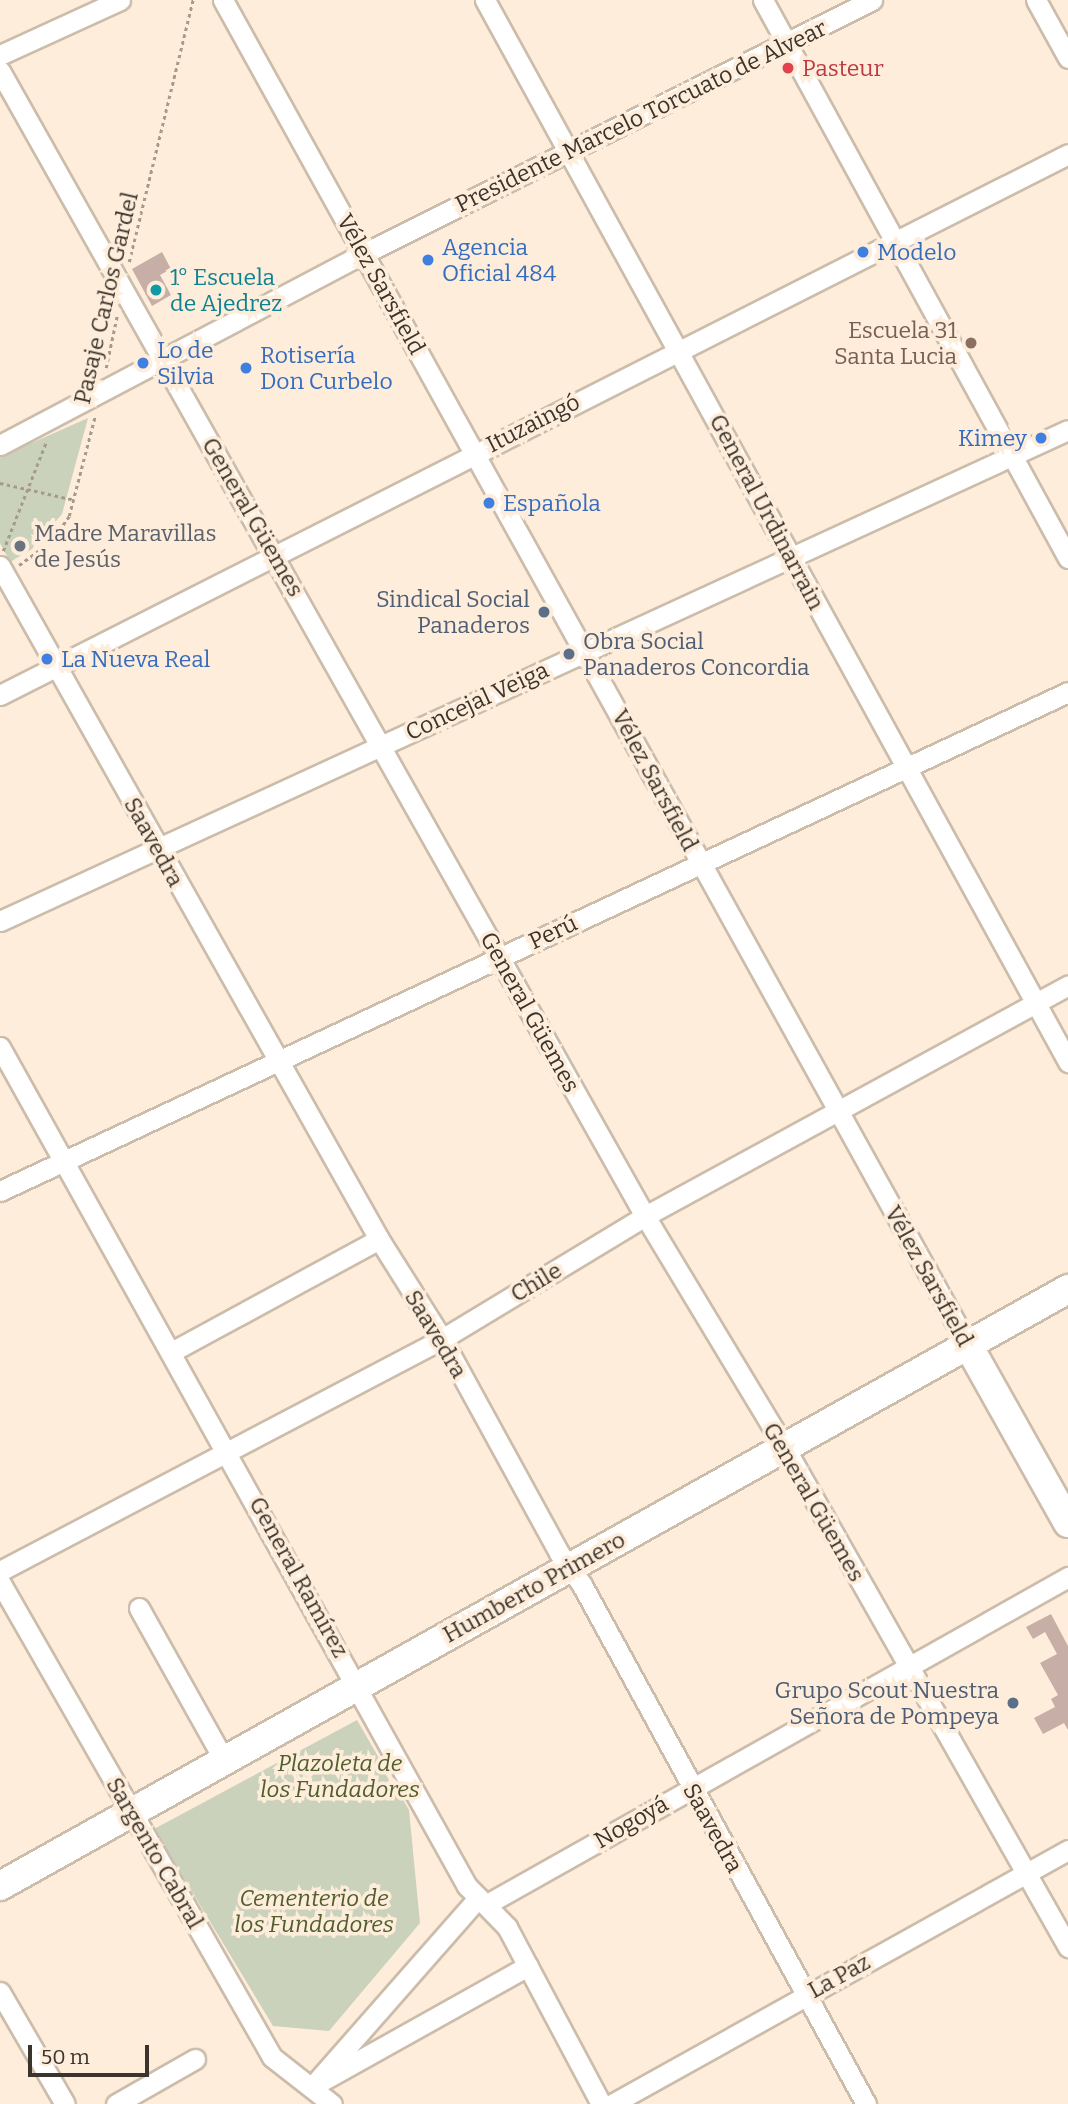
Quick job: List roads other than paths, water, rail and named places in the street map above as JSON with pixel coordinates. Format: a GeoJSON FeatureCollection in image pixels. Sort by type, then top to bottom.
{"type":"FeatureCollection","features":[{"type":"Feature","properties":{"kind":"street"},"geometry":{"type":"LineString","coordinates":[[0,55],[120,0]]}},
{"type":"Feature","properties":{"kind":"street","name":"Vélez Sarsfield"},"geometry":{"type":"LineString","coordinates":[[223,0],[363,254],[477,452],[587,651],[699,863],[1068,1523]]}},
{"type":"Feature","properties":{"kind":"street","name":"General Urdinarrain"},"geometry":{"type":"LineString","coordinates":[[485,0],[1068,1062]]}},
{"type":"Feature","properties":{"kind":"street"},"geometry":{"type":"LineString","coordinates":[[763,0],[1068,558]]}},
{"type":"Feature","properties":{"kind":"street","name":"Presidente Marcelo Torcuato de Alvear"},"geometry":{"type":"LineString","coordinates":[[0,445],[363,254],[872,0]]}},
{"type":"Feature","properties":{"kind":"street"},"geometry":{"type":"LineString","coordinates":[[1036,0],[1068,58]]}},
{"type":"Feature","properties":{"kind":"street","name":"General Güemes"},"geometry":{"type":"LineString","coordinates":[[0,71],[274,553],[645,1216],[785,1448],[1068,1947]]}},
{"type":"Feature","properties":{"kind":"street","name":"Ituzaingó"},"geometry":{"type":"LineString","coordinates":[[0,695],[678,348],[1068,154]]}},
{"type":"Feature","properties":{"kind":"street","name":"Concejal Veiga"},"geometry":{"type":"LineString","coordinates":[[0,921],[1068,430]]}},
{"type":"Feature","properties":{"kind":"street","name":"Saavedra"},"geometry":{"type":"LineString","coordinates":[[1,566],[277,1062],[379,1239],[442,1339],[559,1553],[570,1566],[866,2104]]}},
{"type":"Feature","properties":{"kind":"street","name":"Perú"},"geometry":{"type":"LineString","coordinates":[[0,1191],[1068,692]]}},
{"type":"Feature","properties":{"kind":"street","name":"Chile"},"geometry":{"type":"LineString","coordinates":[[0,1571],[442,1339],[645,1216],[1068,985]]}},
{"type":"Feature","properties":{"kind":"street","name":"General Ramírez"},"geometry":{"type":"LineString","coordinates":[[0,1047],[482,1901],[507,1927],[601,2104]]}},
{"type":"Feature","properties":{"kind":"street"},"geometry":{"type":"LineString","coordinates":[[173,1351],[379,1239]]}},
{"type":"Feature","properties":{"kind":"street","name":"Humberto Primero"},"geometry":{"type":"LineString","coordinates":[[0,1886],[1068,1289]]}},
{"type":"Feature","properties":{"kind":"street","name":"Nogoyá"},"geometry":{"type":"LineString","coordinates":[[312,2087],[482,1901],[691,1788],[1068,1577]]}},
{"type":"Feature","properties":{"kind":"street","name":"Sargento Cabral"},"geometry":{"type":"LineString","coordinates":[[0,1582],[272,2057],[293,2077],[312,2087],[332,2104]]}},
{"type":"Feature","properties":{"kind":"street"},"geometry":{"type":"LineString","coordinates":[[139,1608],[224,1760]]}},
{"type":"Feature","properties":{"kind":"street","name":"La Paz"},"geometry":{"type":"LineString","coordinates":[[612,2104],[1068,1850]]}},
{"type":"Feature","properties":{"kind":"street"},"geometry":{"type":"LineString","coordinates":[[312,2087],[528,1966]]}},
{"type":"Feature","properties":{"kind":"street"},"geometry":{"type":"LineString","coordinates":[[0,1992],[65,2104]]}},
{"type":"Feature","properties":{"kind":"street"},"geometry":{"type":"LineString","coordinates":[[116,2104],[194,2059]]}},
{"type":"Feature","properties":{"kind":"place","name":"Pasteur"},"geometry":{"type":"Point","coordinates":[788,68]}},
{"type":"Feature","properties":{"kind":"place","name":"Modelo"},"geometry":{"type":"Point","coordinates":[863,252]}},
{"type":"Feature","properties":{"kind":"place","name":"Agencia Oficial 484"},"geometry":{"type":"Point","coordinates":[428,260]}},
{"type":"Feature","properties":{"kind":"place","name":"1° Escuela de Ajedrez"},"geometry":{"type":"Point","coordinates":[156,290]}},
{"type":"Feature","properties":{"kind":"place","name":"Escuela 31 Santa Lucia"},"geometry":{"type":"Point","coordinates":[971,343]}},
{"type":"Feature","properties":{"kind":"place","name":"Lo de Silvia"},"geometry":{"type":"Point","coordinates":[143,363]}},
{"type":"Feature","properties":{"kind":"place","name":"Rotisería Don Curbelo"},"geometry":{"type":"Point","coordinates":[246,368]}},
{"type":"Feature","properties":{"kind":"place","name":"Kimey"},"geometry":{"type":"Point","coordinates":[1041,438]}},
{"type":"Feature","properties":{"kind":"place","name":"Española"},"geometry":{"type":"Point","coordinates":[489,503]}},
{"type":"Feature","properties":{"kind":"place","name":"Madre Maravillas de Jesús"},"geometry":{"type":"Point","coordinates":[20,546]}},
{"type":"Feature","properties":{"kind":"place","name":"Sindical Social Panaderos"},"geometry":{"type":"Point","coordinates":[544,612]}},
{"type":"Feature","properties":{"kind":"place","name":"Obra Social Panaderos Concordia"},"geometry":{"type":"Point","coordinates":[569,654]}},
{"type":"Feature","properties":{"kind":"place","name":"La Nueva Real"},"geometry":{"type":"Point","coordinates":[47,659]}},
{"type":"Feature","properties":{"kind":"place","name":"Grupo Scout Nuestra Señora de Pompeya"},"geometry":{"type":"Point","coordinates":[1013,1703]}},
{"type":"Feature","properties":{"kind":"park label","name":"Plazoleta de los Fundadores"},"geometry":{"type":"Point","coordinates":[340,1776]}},
{"type":"Feature","properties":{"kind":"park label","name":"Cementerio de los Fundadores"},"geometry":{"type":"Point","coordinates":[314,1911]}}]}
